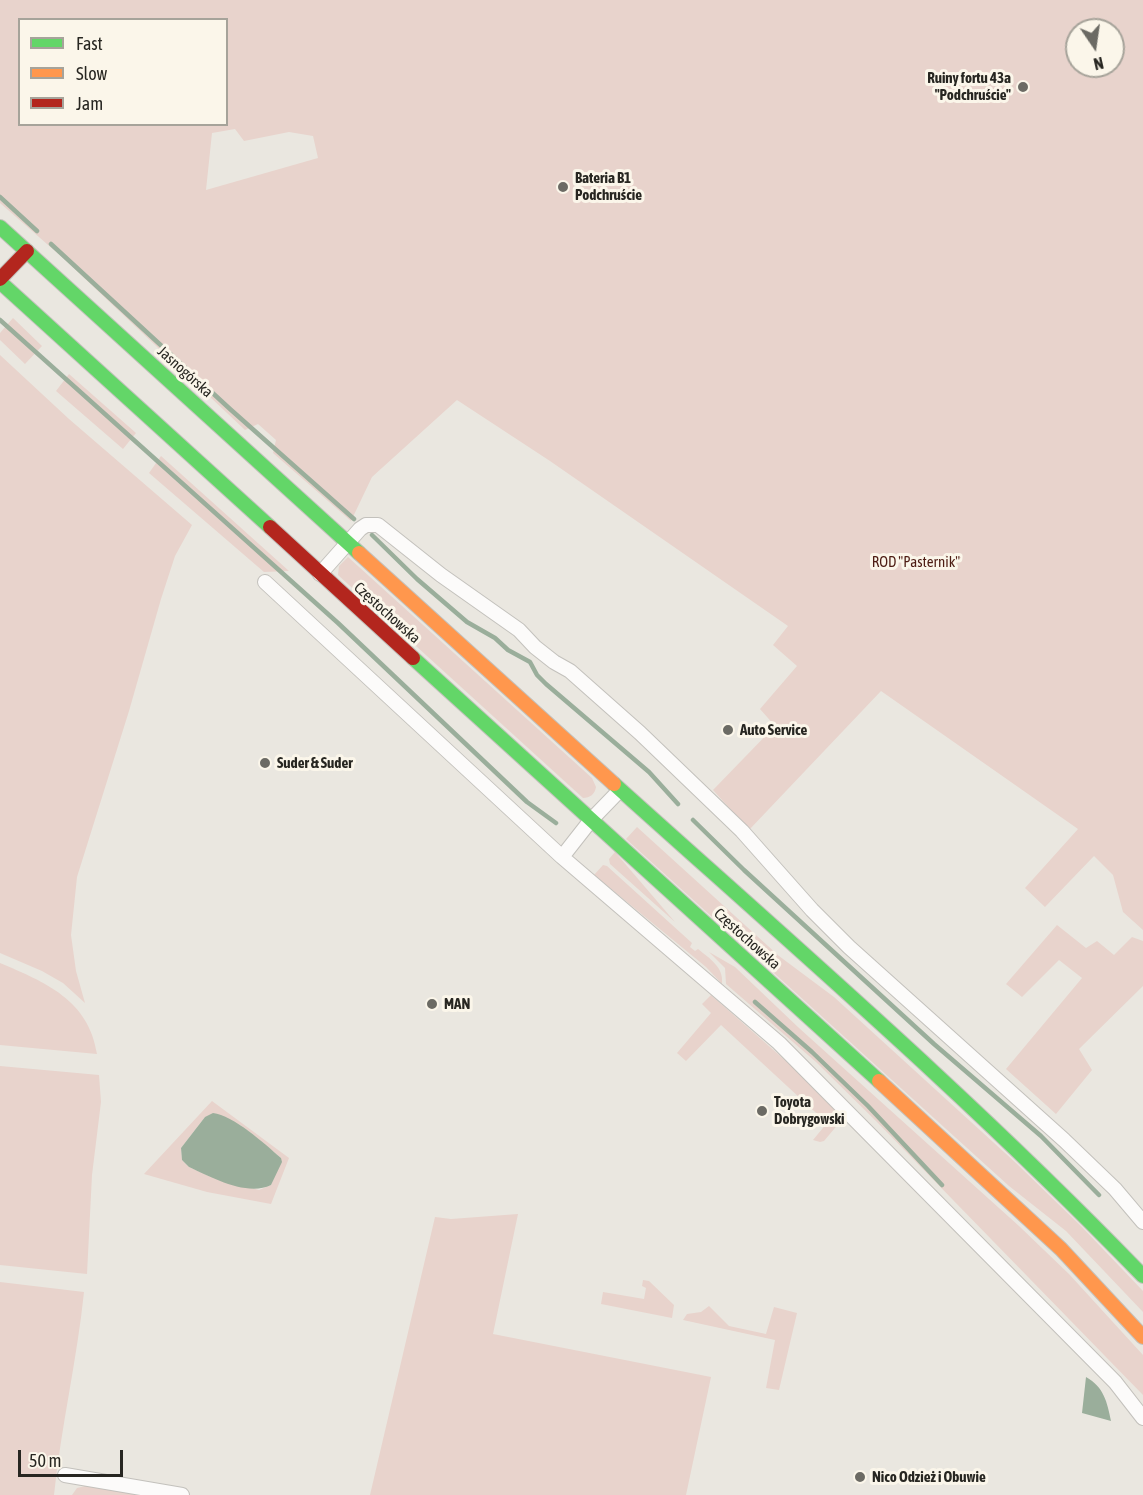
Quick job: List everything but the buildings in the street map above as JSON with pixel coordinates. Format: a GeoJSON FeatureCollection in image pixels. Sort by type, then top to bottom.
{"type":"FeatureCollection","features":[{"type":"Feature","properties":{"kind":"main road","name":"Jasnogórska"},"geometry":{"type":"LineString","coordinates":[[0,227],[347,543]]}},
{"type":"Feature","properties":{"kind":"main road"},"geometry":{"type":"LineString","coordinates":[[27,251],[0,281],[320,574]]}},
{"type":"Feature","properties":{"kind":"main road","name":"Częstochowska"},"geometry":{"type":"LineString","coordinates":[[347,543],[828,976],[1066,1197],[1143,1276]]}},
{"type":"Feature","properties":{"kind":"main road","name":"Częstochowska"},"geometry":{"type":"LineString","coordinates":[[320,574],[1010,1200],[1069,1257],[1143,1337]]}},
{"type":"Feature","properties":{"kind":"street"},"geometry":{"type":"LineString","coordinates":[[320,574],[360,529],[366,525],[378,525],[441,575],[519,630],[535,647],[570,671],[640,733],[742,831],[812,910],[849,947],[1064,1140],[1115,1189],[1143,1222]]}},
{"type":"Feature","properties":{"kind":"street"},"geometry":{"type":"LineString","coordinates":[[265,582],[562,857],[779,1043],[1115,1382],[1143,1418]]}},
{"type":"Feature","properties":{"kind":"street"},"geometry":{"type":"LineString","coordinates":[[562,857],[591,820],[620,790]]}},
{"type":"Feature","properties":{"kind":"street"},"geometry":{"type":"LineString","coordinates":[[65,1475],[182,1495]]}},
{"type":"Feature","properties":{"kind":"green space","name":"ROD \"Pasternik\""},"geometry":{"type":"Polygon","coordinates":[[[0,0],[1143,0],[1143,930],[1123,912],[1113,875],[1094,856],[1045,907],[1025,888],[1078,829],[881,691],[749,830],[713,790],[775,726],[760,709],[797,666],[773,645],[788,626],[550,461],[457,400],[372,477],[351,521],[273,453],[276,440],[258,424],[245,430],[63,258],[0,203],[0,0]],[[235,129],[212,133],[206,190],[318,158],[313,136],[289,132],[244,141],[235,129]]]}},
{"type":"Feature","properties":{"kind":"green space"},"geometry":{"type":"Polygon","coordinates":[[[13,318],[42,346],[25,364],[0,340],[0,333],[13,318]]]}},
{"type":"Feature","properties":{"kind":"green space"},"geometry":{"type":"Polygon","coordinates":[[[0,355],[69,419],[192,525],[175,556],[77,877],[71,935],[76,971],[85,1003],[63,983],[42,971],[0,953],[0,355]]]}},
{"type":"Feature","properties":{"kind":"green space"},"geometry":{"type":"Polygon","coordinates":[[[69,374],[136,433],[123,449],[56,391],[69,374]]]}},
{"type":"Feature","properties":{"kind":"green space"},"geometry":{"type":"Polygon","coordinates":[[[161,456],[289,571],[264,572],[149,473],[161,456]]]}},
{"type":"Feature","properties":{"kind":"green space"},"geometry":{"type":"Polygon","coordinates":[[[348,557],[592,778],[596,787],[593,794],[583,798],[338,575],[339,566],[348,557]]]}},
{"type":"Feature","properties":{"kind":"green space"},"geometry":{"type":"Polygon","coordinates":[[[637,827],[779,956],[834,997],[1016,1163],[1143,1291],[1143,1312],[1066,1231],[1009,1186],[626,839],[637,827]]]}},
{"type":"Feature","properties":{"kind":"green space"},"geometry":{"type":"Polygon","coordinates":[[[615,852],[675,922],[610,864],[609,859],[615,852]]]}},
{"type":"Feature","properties":{"kind":"green space"},"geometry":{"type":"Polygon","coordinates":[[[603,865],[607,866],[692,943],[690,947],[695,951],[698,949],[711,960],[721,973],[722,984],[706,967],[594,875],[603,865]]]}},
{"type":"Feature","properties":{"kind":"green space"},"geometry":{"type":"Polygon","coordinates":[[[1057,925],[1086,948],[1097,941],[1114,955],[1132,937],[1143,941],[1143,986],[1079,1049],[1092,1070],[1056,1114],[1006,1069],[1082,978],[1059,960],[1022,997],[1006,984],[1057,925]]]}},
{"type":"Feature","properties":{"kind":"green space"},"geometry":{"type":"Polygon","coordinates":[[[709,952],[735,967],[1069,1274],[1143,1355],[1143,1395],[878,1123],[816,1062],[726,984],[725,968],[709,952]]]}},
{"type":"Feature","properties":{"kind":"green space"},"geometry":{"type":"Polygon","coordinates":[[[0,963],[48,986],[75,1006],[92,1035],[97,1054],[0,1045],[0,963]]]}},
{"type":"Feature","properties":{"kind":"green space"},"geometry":{"type":"Polygon","coordinates":[[[711,995],[812,1084],[839,1113],[840,1122],[824,1141],[813,1140],[827,1123],[721,1025],[686,1061],[677,1053],[711,1013],[702,1004],[711,995]]]}},
{"type":"Feature","properties":{"kind":"green space"},"geometry":{"type":"Polygon","coordinates":[[[0,1066],[99,1075],[101,1102],[92,1175],[87,1274],[0,1265],[0,1066]]]}},
{"type":"Feature","properties":{"kind":"green space"},"geometry":{"type":"Polygon","coordinates":[[[212,1101],[289,1158],[271,1204],[207,1192],[144,1174],[212,1101]],[[205,1117],[181,1148],[182,1160],[189,1167],[209,1176],[259,1190],[271,1185],[281,1158],[240,1125],[205,1117]]]}},
{"type":"Feature","properties":{"kind":"green space"},"geometry":{"type":"Polygon","coordinates":[[[518,1214],[493,1334],[711,1377],[686,1495],[370,1495],[435,1217],[451,1219],[518,1214]]]}},
{"type":"Feature","properties":{"kind":"green space"},"geometry":{"type":"Polygon","coordinates":[[[643,1280],[649,1281],[674,1305],[672,1318],[601,1304],[603,1292],[644,1299],[646,1288],[642,1286],[643,1280]]]}},
{"type":"Feature","properties":{"kind":"green space"},"geometry":{"type":"Polygon","coordinates":[[[0,1282],[84,1292],[54,1495],[0,1495],[0,1282]]]}},
{"type":"Feature","properties":{"kind":"green space"},"geometry":{"type":"Polygon","coordinates":[[[709,1306],[729,1326],[766,1334],[774,1307],[797,1313],[779,1390],[766,1388],[775,1340],[683,1320],[687,1314],[701,1312],[709,1306]]]}},
{"type":"Feature","properties":{"kind":"green space"},"geometry":{"type":"Polygon","coordinates":[[[98,1483],[160,1495],[72,1495],[77,1488],[98,1483]]]}},
{"type":"Feature","properties":{"kind":"shaded area"},"geometry":{"type":"Polygon","coordinates":[[[213,1113],[239,1124],[281,1158],[282,1162],[271,1185],[251,1189],[229,1184],[189,1167],[182,1160],[181,1148],[205,1117],[213,1113]]]}},
{"type":"Feature","properties":{"kind":"shaded area"},"geometry":{"type":"Polygon","coordinates":[[[1086,1377],[1101,1390],[1111,1421],[1082,1413],[1086,1377]]]}},
{"type":"Feature","properties":{"kind":"waterway"},"geometry":{"type":"LineString","coordinates":[[0,197],[37,231]]}},
{"type":"Feature","properties":{"kind":"waterway"},"geometry":{"type":"LineString","coordinates":[[51,244],[230,409],[354,519]]}},
{"type":"Feature","properties":{"kind":"waterway"},"geometry":{"type":"LineString","coordinates":[[0,320],[338,623],[527,802],[556,823]]}},
{"type":"Feature","properties":{"kind":"waterway"},"geometry":{"type":"LineString","coordinates":[[372,535],[417,579],[467,622],[530,662],[537,675],[546,684],[649,772],[678,804]]}},
{"type":"Feature","properties":{"kind":"waterway"},"geometry":{"type":"LineString","coordinates":[[693,820],[744,870],[934,1044],[1041,1136],[1099,1195]]}},
{"type":"Feature","properties":{"kind":"waterway"},"geometry":{"type":"LineString","coordinates":[[755,1002],[812,1052],[868,1106],[942,1185]]}},
{"type":"Feature","properties":{"kind":"traffic: fast"},"geometry":{"type":"LineString","coordinates":[[0,227],[359,553]]}},
{"type":"Feature","properties":{"kind":"traffic: fast"},"geometry":{"type":"LineString","coordinates":[[0,282],[270,527]]}},
{"type":"Feature","properties":{"kind":"traffic: fast"},"geometry":{"type":"LineString","coordinates":[[413,658],[879,1081]]}},
{"type":"Feature","properties":{"kind":"traffic: fast"},"geometry":{"type":"LineString","coordinates":[[614,784],[949,1087],[1080,1212],[1143,1276]]}},
{"type":"Feature","properties":{"kind":"traffic: slow"},"geometry":{"type":"LineString","coordinates":[[359,553],[614,784]]}},
{"type":"Feature","properties":{"kind":"traffic: slow"},"geometry":{"type":"LineString","coordinates":[[879,1081],[1061,1249],[1143,1337]]}},
{"type":"Feature","properties":{"kind":"traffic: jam"},"geometry":{"type":"LineString","coordinates":[[0,279],[27,251]]}},
{"type":"Feature","properties":{"kind":"traffic: jam"},"geometry":{"type":"LineString","coordinates":[[270,527],[413,658]]}},
{"type":"Feature","properties":{"kind":"place","name":"Ruiny fortu 43a \"Podchruście\""},"geometry":{"type":"Point","coordinates":[1023,87]}},
{"type":"Feature","properties":{"kind":"place","name":"Bateria B1 Podchruście"},"geometry":{"type":"Point","coordinates":[563,187]}},
{"type":"Feature","properties":{"kind":"place","name":"Auto Service"},"geometry":{"type":"Point","coordinates":[728,730]}},
{"type":"Feature","properties":{"kind":"place","name":"Suder & Suder"},"geometry":{"type":"Point","coordinates":[265,763]}},
{"type":"Feature","properties":{"kind":"place","name":"MAN"},"geometry":{"type":"Point","coordinates":[432,1004]}},
{"type":"Feature","properties":{"kind":"place","name":"Toyota Dobrygowski"},"geometry":{"type":"Point","coordinates":[762,1111]}},
{"type":"Feature","properties":{"kind":"place","name":"Nico Odzież i Obuwie"},"geometry":{"type":"Point","coordinates":[860,1477]}}]}
